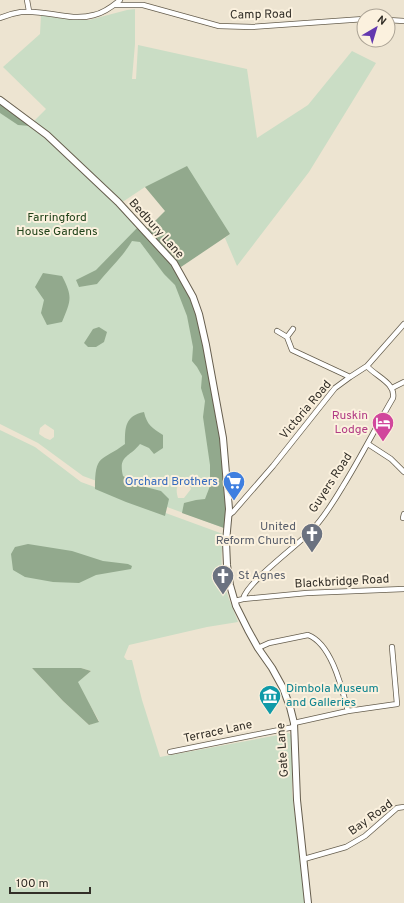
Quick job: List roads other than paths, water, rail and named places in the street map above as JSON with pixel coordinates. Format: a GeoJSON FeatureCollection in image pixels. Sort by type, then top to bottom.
{"type":"FeatureCollection","features":[{"type":"Feature","properties":{"kind":"street"},"geometry":{"type":"LineString","coordinates":[[27,0],[29,12]]}},
{"type":"Feature","properties":{"kind":"street"},"geometry":{"type":"LineString","coordinates":[[0,18],[20,12],[65,17],[82,17],[94,15],[120,0]]}},
{"type":"Feature","properties":{"kind":"street","name":"Camp Road"},"geometry":{"type":"LineString","coordinates":[[114,3],[143,5],[219,26],[252,27],[356,20]]}},
{"type":"Feature","properties":{"kind":"street","name":"Bedbury Lane"},"geometry":{"type":"LineString","coordinates":[[0,100],[47,135],[97,181],[161,248],[174,263],[182,277],[193,297],[199,314],[206,347],[223,438],[229,515]]}},
{"type":"Feature","properties":{"kind":"street","name":"Victoria Road"},"geometry":{"type":"LineString","coordinates":[[229,515],[273,466],[335,388],[367,366],[404,324]]}},
{"type":"Feature","properties":{"kind":"street"},"geometry":{"type":"LineString","coordinates":[[287,337],[293,329]]}},
{"type":"Feature","properties":{"kind":"street"},"geometry":{"type":"LineString","coordinates":[[276,331],[287,337],[292,350],[350,377]]}},
{"type":"Feature","properties":{"kind":"street"},"geometry":{"type":"LineString","coordinates":[[367,366],[372,372],[392,388],[404,382]]}},
{"type":"Feature","properties":{"kind":"street","name":"Guyers Road"},"geometry":{"type":"LineString","coordinates":[[243,599],[247,590],[312,530],[333,503],[368,444],[392,398],[394,393],[392,388]]}},
{"type":"Feature","properties":{"kind":"street"},"geometry":{"type":"LineString","coordinates":[[368,444],[391,459],[404,472]]}},
{"type":"Feature","properties":{"kind":"street","name":"Gate Lane"},"geometry":{"type":"LineString","coordinates":[[229,515],[226,542],[230,585],[235,601],[248,630],[283,688],[290,707],[294,725],[297,800],[308,903]]}},
{"type":"Feature","properties":{"kind":"street","name":"Blackbridge Road"},"geometry":{"type":"LineString","coordinates":[[235,601],[307,593],[404,589]]}},
{"type":"Feature","properties":{"kind":"street"},"geometry":{"type":"LineString","coordinates":[[258,648],[269,643],[308,635],[314,637],[330,658],[337,674],[348,711]]}},
{"type":"Feature","properties":{"kind":"street","name":"Terrace Lane"},"geometry":{"type":"LineString","coordinates":[[170,752],[294,725],[348,711],[397,704],[392,647]]}},
{"type":"Feature","properties":{"kind":"street","name":"Bay Road"},"geometry":{"type":"LineString","coordinates":[[304,859],[346,847],[365,836],[397,808],[404,807]]}},
{"type":"Feature","properties":{"kind":"place","name":"Ruskin Lodge"},"geometry":{"type":"Point","coordinates":[383,442]}},
{"type":"Feature","properties":{"kind":"place","name":"Orchard Brothers"},"geometry":{"type":"Point","coordinates":[234,502]}},
{"type":"Feature","properties":{"kind":"place","name":"United Reform Church"},"geometry":{"type":"Point","coordinates":[312,554]}},
{"type":"Feature","properties":{"kind":"place","name":"St Agnes"},"geometry":{"type":"Point","coordinates":[223,596]}},
{"type":"Feature","properties":{"kind":"place","name":"Dimbola Museum and Galleries"},"geometry":{"type":"Point","coordinates":[270,716]}},
{"type":"Feature","properties":{"kind":"park label","name":"Farringford House Gardens"},"geometry":{"type":"Point","coordinates":[57,225]}}]}
